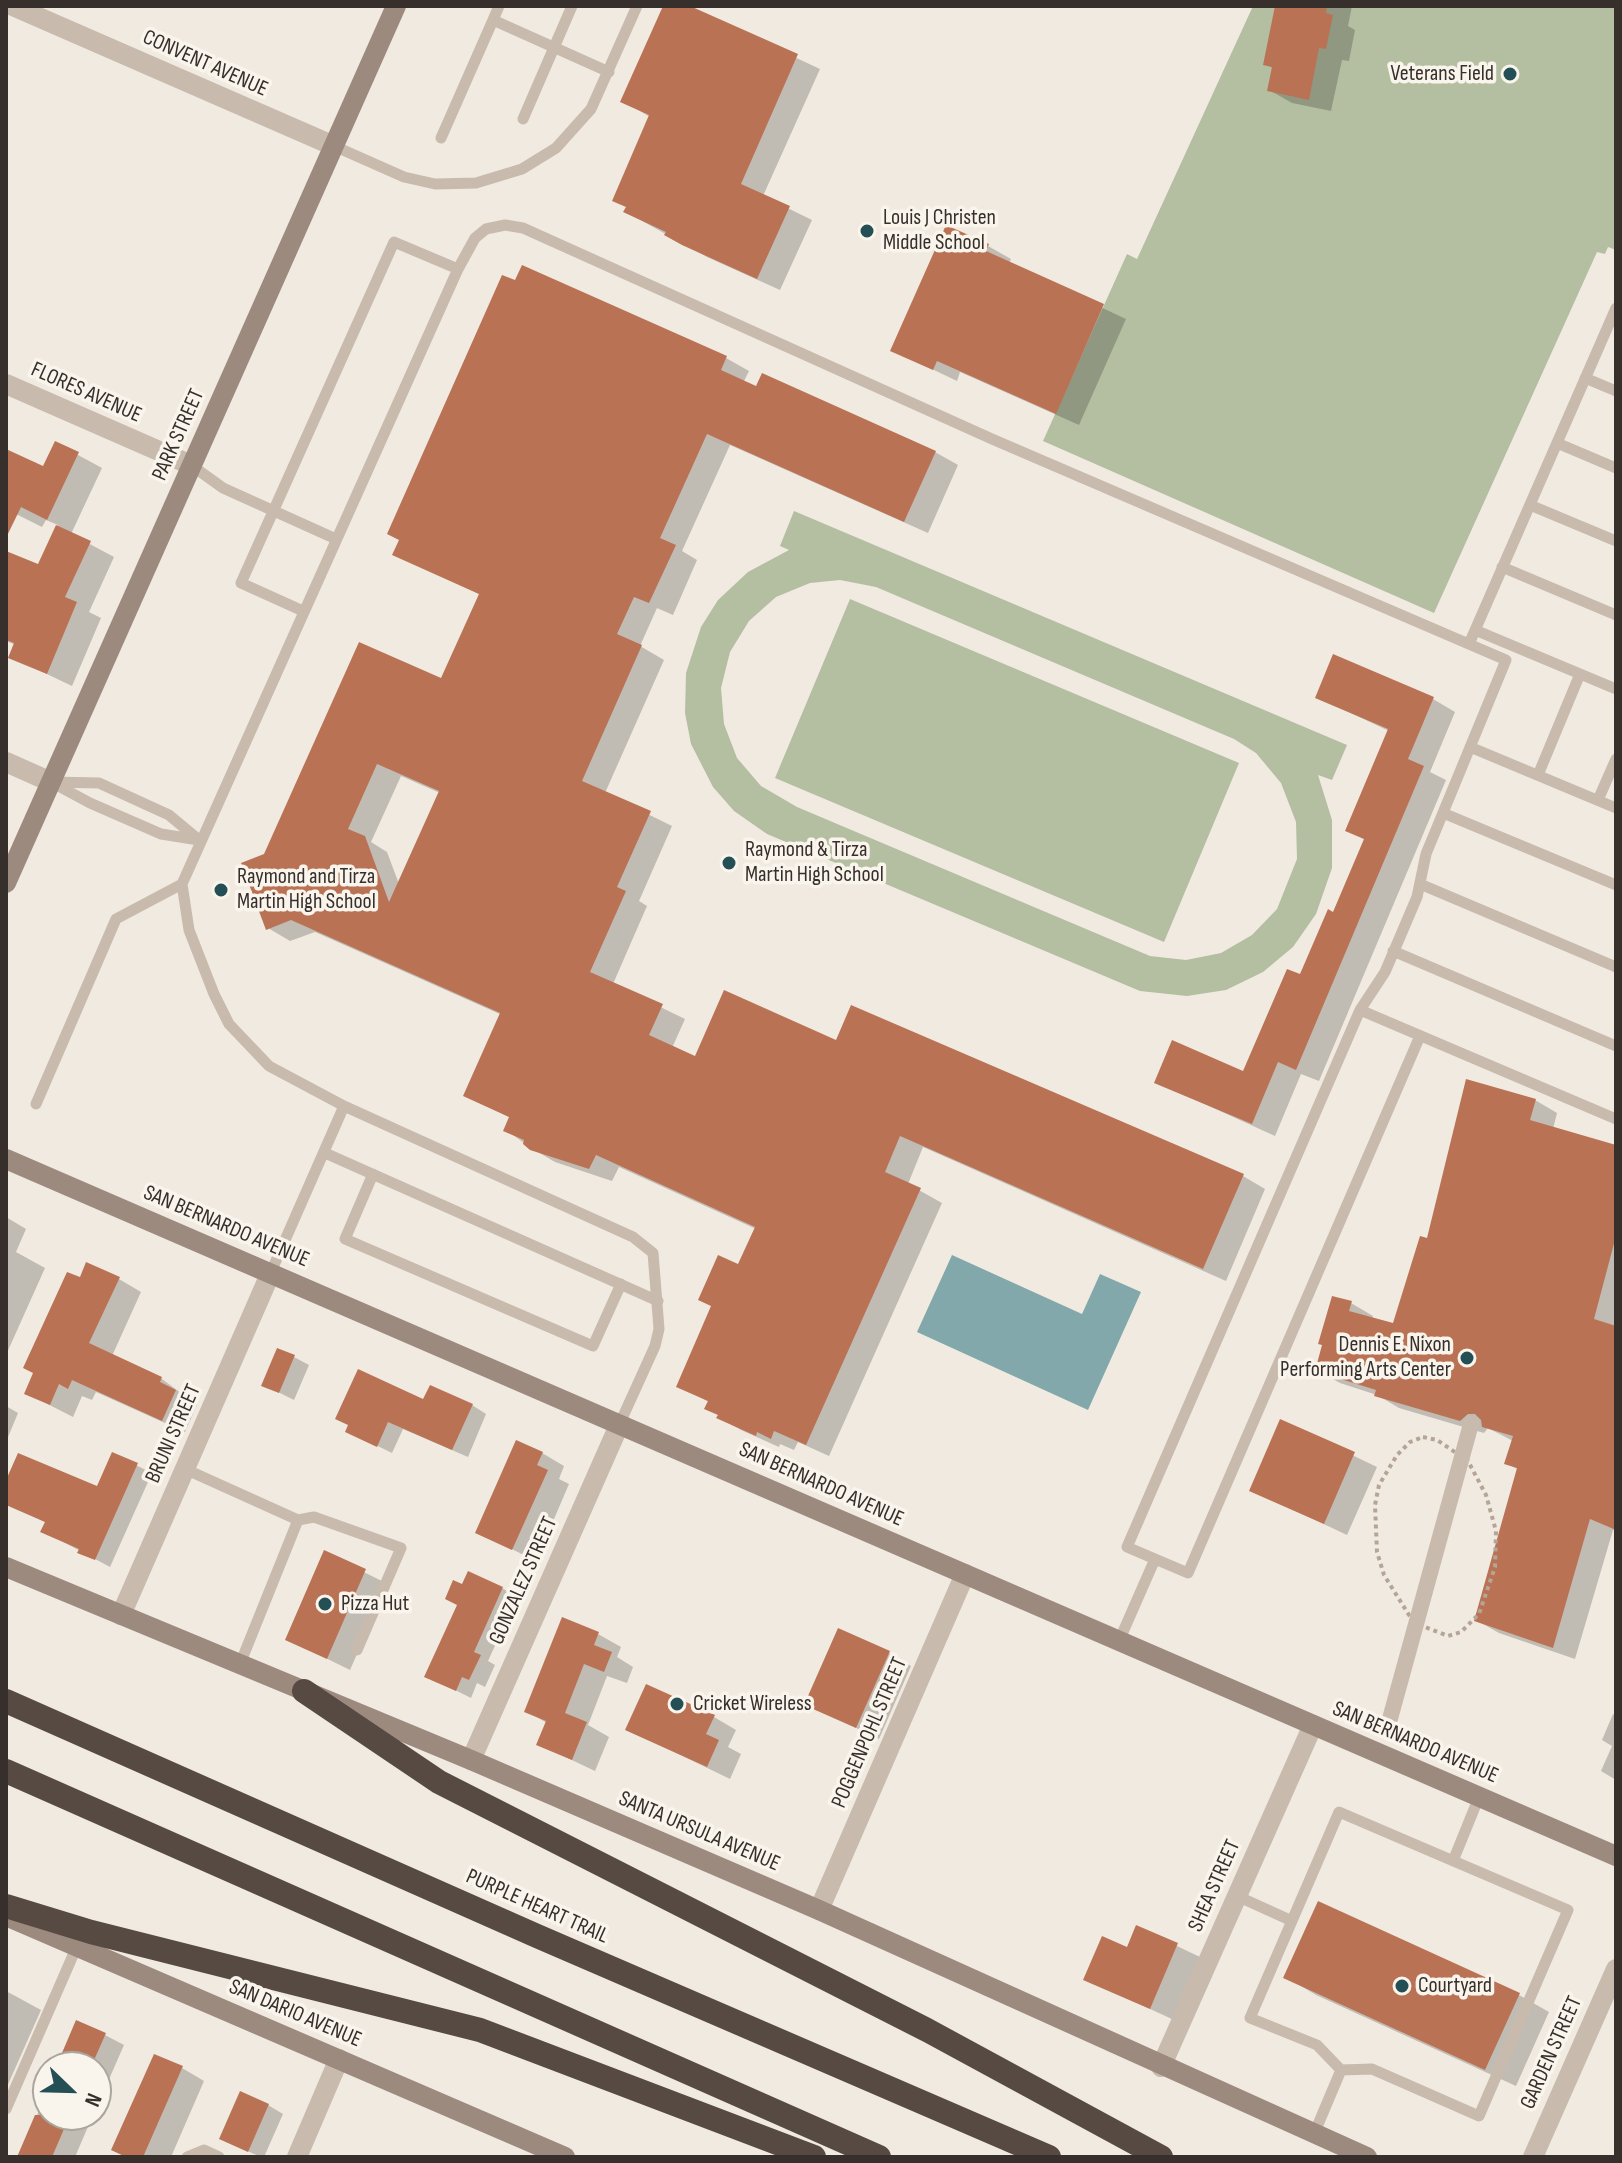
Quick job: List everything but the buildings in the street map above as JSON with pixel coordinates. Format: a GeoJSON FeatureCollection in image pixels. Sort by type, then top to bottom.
{"type":"FeatureCollection","features":[{"type":"Feature","properties":{"kind":"highway"},"geometry":{"type":"LineString","coordinates":[[304,1691],[439,1782],[927,2030],[1161,2157]]}},
{"type":"Feature","properties":{"kind":"highway","name":"PURPLE HEART TRAIL"},"geometry":{"type":"LineString","coordinates":[[6,1701],[537,1936],[1049,2157]]}},
{"type":"Feature","properties":{"kind":"highway"},"geometry":{"type":"LineString","coordinates":[[6,1771],[879,2157]]}},
{"type":"Feature","properties":{"kind":"highway"},"geometry":{"type":"LineString","coordinates":[[6,1906],[91,1932],[480,2030],[814,2157]]}},
{"type":"Feature","properties":{"kind":"main road","name":"PARK STREET"},"geometry":{"type":"LineString","coordinates":[[6,883],[396,6]]}},
{"type":"Feature","properties":{"kind":"main road","name":"SAN BERNARDO AVENUE"},"geometry":{"type":"LineString","coordinates":[[6,1159],[1616,1856]]}},
{"type":"Feature","properties":{"kind":"main road","name":"SANTA URSULA AVENUE"},"geometry":{"type":"LineString","coordinates":[[6,1567],[471,1760],[819,1910],[1161,2067],[1367,2157]]}},
{"type":"Feature","properties":{"kind":"main road","name":"SAN DARIO AVENUE"},"geometry":{"type":"LineString","coordinates":[[6,1916],[565,2157]]}},
{"type":"Feature","properties":{"kind":"street","name":"CONVENT AVENUE"},"geometry":{"type":"LineString","coordinates":[[13,6],[334,146]]}},
{"type":"Feature","properties":{"kind":"street","name":"FLORES AVENUE"},"geometry":{"type":"LineString","coordinates":[[6,384],[191,465]]}},
{"type":"Feature","properties":{"kind":"street"},"geometry":{"type":"LineString","coordinates":[[6,762],[51,782]]}},
{"type":"Feature","properties":{"kind":"street","name":"BRUNI STREET"},"geometry":{"type":"LineString","coordinates":[[121,1615],[271,1272]]}},
{"type":"Feature","properties":{"kind":"street","name":"GONZALEZ STREET"},"geometry":{"type":"LineString","coordinates":[[471,1760],[620,1423]]}},
{"type":"Feature","properties":{"kind":"street"},"geometry":{"type":"LineString","coordinates":[[1388,1726],[1471,1424]]}},
{"type":"Feature","properties":{"kind":"street","name":"POGGENPOHL STREET"},"geometry":{"type":"LineString","coordinates":[[819,1910],[965,1574]]}},
{"type":"Feature","properties":{"kind":"street","name":"SHEA STREET"},"geometry":{"type":"LineString","coordinates":[[1161,2067],[1313,1725]]}},
{"type":"Feature","properties":{"kind":"street","name":"GARDEN STREET"},"geometry":{"type":"LineString","coordinates":[[1533,2157],[1616,1969]]}},
{"type":"Feature","properties":{"kind":"street"},"geometry":{"type":"LineString","coordinates":[[297,2157],[339,2059]]}},
{"type":"Feature","properties":{"kind":"lane"},"geometry":{"type":"LineString","coordinates":[[441,138],[499,6]]}},
{"type":"Feature","properties":{"kind":"lane"},"geometry":{"type":"LineString","coordinates":[[523,119],[572,6]]}},
{"type":"Feature","properties":{"kind":"lane"},"geometry":{"type":"LineString","coordinates":[[334,146],[420,181],[460,184],[500,178],[536,162],[567,137],[591,109],[637,6]]}},
{"type":"Feature","properties":{"kind":"lane"},"geometry":{"type":"LineString","coordinates":[[493,20],[609,72]]}},
{"type":"Feature","properties":{"kind":"lane"},"geometry":{"type":"LineString","coordinates":[[620,1423],[655,1346],[659,1329],[653,1253],[633,1237],[344,1106],[269,1066],[229,1024],[189,930],[182,884],[199,840],[458,269],[475,238],[486,229],[505,225],[523,228],[992,439],[1506,660],[1426,854],[1420,884],[1393,951],[1360,1010],[1127,1547],[1188,1573],[1420,1036]]}},
{"type":"Feature","properties":{"kind":"lane"},"geometry":{"type":"LineString","coordinates":[[303,611],[241,583],[394,242],[458,269]]}},
{"type":"Feature","properties":{"kind":"lane"},"geometry":{"type":"LineString","coordinates":[[1469,644],[1616,308]]}},
{"type":"Feature","properties":{"kind":"lane"},"geometry":{"type":"LineString","coordinates":[[1585,378],[1616,391]]}},
{"type":"Feature","properties":{"kind":"lane"},"geometry":{"type":"LineString","coordinates":[[1557,443],[1616,468]]}},
{"type":"Feature","properties":{"kind":"lane"},"geometry":{"type":"LineString","coordinates":[[191,465],[223,488],[336,539]]}},
{"type":"Feature","properties":{"kind":"lane"},"geometry":{"type":"LineString","coordinates":[[1530,505],[1616,541]]}},
{"type":"Feature","properties":{"kind":"lane"},"geometry":{"type":"LineString","coordinates":[[1502,567],[1616,615]]}},
{"type":"Feature","properties":{"kind":"lane"},"geometry":{"type":"LineString","coordinates":[[1475,630],[1616,689]]}},
{"type":"Feature","properties":{"kind":"lane"},"geometry":{"type":"LineString","coordinates":[[1538,775],[1580,674]]}},
{"type":"Feature","properties":{"kind":"lane"},"geometry":{"type":"LineString","coordinates":[[1470,747],[1616,808]]}},
{"type":"Feature","properties":{"kind":"lane"},"geometry":{"type":"LineString","coordinates":[[1598,800],[1616,759]]}},
{"type":"Feature","properties":{"kind":"lane"},"geometry":{"type":"LineString","coordinates":[[51,782],[161,834],[199,840]]}},
{"type":"Feature","properties":{"kind":"lane"},"geometry":{"type":"LineString","coordinates":[[51,782],[99,783],[169,815],[199,840]]}},
{"type":"Feature","properties":{"kind":"lane"},"geometry":{"type":"LineString","coordinates":[[1443,813],[1616,885]]}},
{"type":"Feature","properties":{"kind":"lane"},"geometry":{"type":"LineString","coordinates":[[36,1104],[116,919],[182,884]]}},
{"type":"Feature","properties":{"kind":"lane"},"geometry":{"type":"LineString","coordinates":[[1420,884],[1616,967]]}},
{"type":"Feature","properties":{"kind":"lane"},"geometry":{"type":"LineString","coordinates":[[1393,951],[1616,1046]]}},
{"type":"Feature","properties":{"kind":"lane"},"geometry":{"type":"LineString","coordinates":[[1360,1010],[1616,1119]]}},
{"type":"Feature","properties":{"kind":"lane"},"geometry":{"type":"LineString","coordinates":[[271,1272],[344,1106]]}},
{"type":"Feature","properties":{"kind":"lane"},"geometry":{"type":"LineString","coordinates":[[325,1153],[658,1301]]}},
{"type":"Feature","properties":{"kind":"lane"},"geometry":{"type":"LineString","coordinates":[[373,1174],[345,1239],[593,1346],[621,1284]]}},
{"type":"Feature","properties":{"kind":"lane"},"geometry":{"type":"LineString","coordinates":[[185,1469],[298,1520],[314,1517],[401,1548],[357,1650]]}},
{"type":"Feature","properties":{"kind":"lane"},"geometry":{"type":"LineString","coordinates":[[240,1664],[298,1520]]}},
{"type":"Feature","properties":{"kind":"lane"},"geometry":{"type":"LineString","coordinates":[[1119,1641],[1155,1559]]}},
{"type":"Feature","properties":{"kind":"lane"},"geometry":{"type":"LineString","coordinates":[[1453,1861],[1479,1797]]}},
{"type":"Feature","properties":{"kind":"lane"},"geometry":{"type":"LineString","coordinates":[[1339,1812],[1453,1861],[1568,1910],[1479,2116],[1372,2069],[1341,2070],[1317,2045],[1250,2018],[1339,1812]]}},
{"type":"Feature","properties":{"kind":"lane"},"geometry":{"type":"LineString","coordinates":[[1237,1896],[1292,1921]]}},
{"type":"Feature","properties":{"kind":"lane"},"geometry":{"type":"LineString","coordinates":[[6,2109],[77,1946]]}},
{"type":"Feature","properties":{"kind":"lane"},"geometry":{"type":"LineString","coordinates":[[1314,2134],[1341,2070]]}},
{"type":"Feature","properties":{"kind":"lane"},"geometry":{"type":"LineString","coordinates":[[187,2157],[204,2150],[219,2157]]}},
{"type":"Feature","properties":{"kind":"green space"},"geometry":{"type":"Polygon","coordinates":[[[1253,6],[1616,6],[1616,250],[1608,247],[1605,254],[1597,252],[1434,613],[1043,441],[1127,254],[1137,259],[1253,6]]]}},
{"type":"Feature","properties":{"kind":"green space"},"geometry":{"type":"Polygon","coordinates":[[[794,511],[1347,745],[1332,780],[1318,775],[1332,820],[1332,868],[1316,914],[1293,947],[1263,972],[1226,990],[1187,996],[1140,991],[767,834],[734,811],[713,787],[691,744],[685,713],[686,673],[701,627],[718,600],[748,572],[789,550],[780,546],[794,511]],[[840,580],[810,583],[776,597],[749,621],[730,652],[721,688],[724,724],[737,758],[761,786],[797,807],[1150,956],[1186,960],[1221,953],[1252,935],[1277,909],[1297,859],[1296,822],[1281,783],[1256,753],[1234,739],[876,587],[840,580]]]}},
{"type":"Feature","properties":{"kind":"green space"},"geometry":{"type":"Polygon","coordinates":[[[850,599],[1239,763],[1164,942],[775,778],[850,599]]]}},
{"type":"Feature","properties":{"kind":"water"},"geometry":{"type":"Polygon","coordinates":[[[952,1255],[1082,1314],[1100,1274],[1141,1292],[1088,1410],[917,1332],[952,1255]]]}},
{"type":"Feature","properties":{"kind":"place","name":"Veterans Field"},"geometry":{"type":"Point","coordinates":[1510,74]}},
{"type":"Feature","properties":{"kind":"place","name":"Louis J Christen Middle School"},"geometry":{"type":"Point","coordinates":[867,231]}},
{"type":"Feature","properties":{"kind":"place","name":"Raymond & Tirza Martin High School"},"geometry":{"type":"Point","coordinates":[729,863]}},
{"type":"Feature","properties":{"kind":"place","name":"Raymond and Tirza Martin High School"},"geometry":{"type":"Point","coordinates":[221,890]}},
{"type":"Feature","properties":{"kind":"place","name":"Dennis E. Nixon Performing Arts Center"},"geometry":{"type":"Point","coordinates":[1467,1358]}},
{"type":"Feature","properties":{"kind":"place","name":"Pizza Hut"},"geometry":{"type":"Point","coordinates":[325,1604]}},
{"type":"Feature","properties":{"kind":"place","name":"Cricket Wireless"},"geometry":{"type":"Point","coordinates":[677,1704]}},
{"type":"Feature","properties":{"kind":"place","name":"Courtyard"},"geometry":{"type":"Point","coordinates":[1402,1986]}}]}
